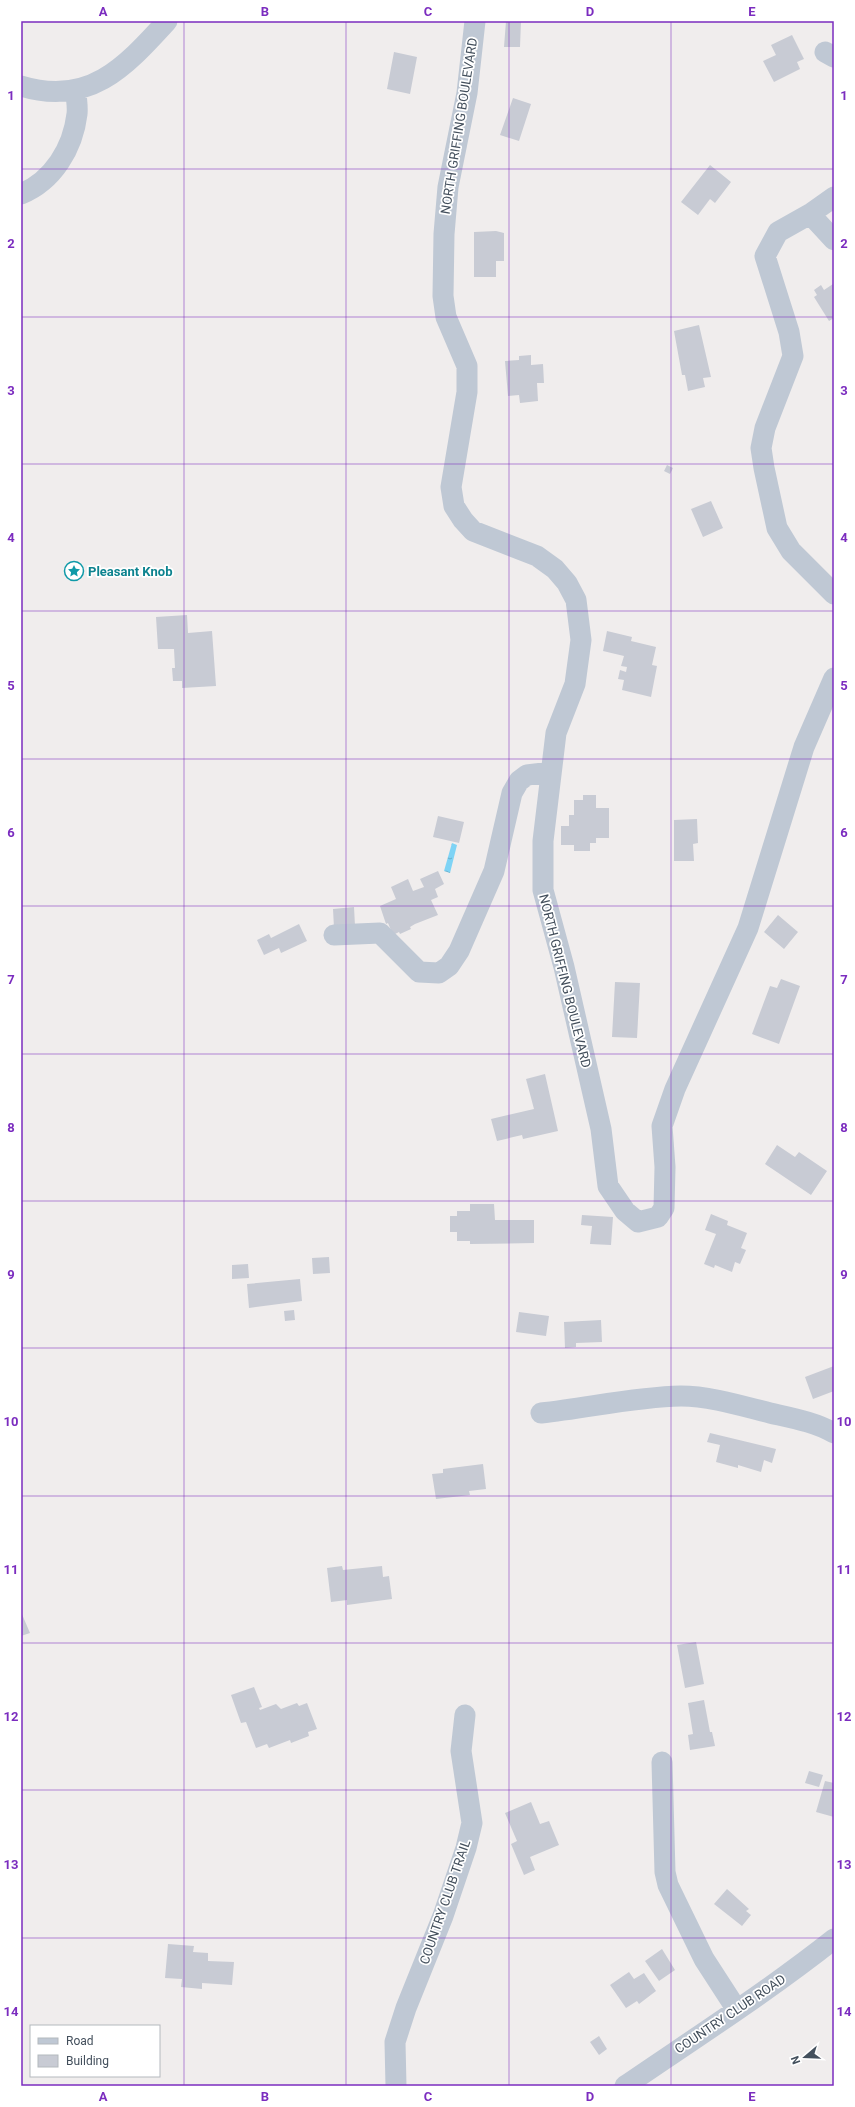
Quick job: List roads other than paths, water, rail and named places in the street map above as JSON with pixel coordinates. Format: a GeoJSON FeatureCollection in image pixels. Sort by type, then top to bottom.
{"type":"FeatureCollection","features":[{"type":"Feature","properties":{"kind":"street"},"geometry":{"type":"LineString","coordinates":[[21,86],[55,92],[76,90],[117,72],[139,52],[167,21]]}},
{"type":"Feature","properties":{"kind":"street","name":"NORTH GRIFFING BOULEVARD"},"geometry":{"type":"LineString","coordinates":[[475,21],[467,93],[448,187],[444,234],[442,296],[446,317],[467,366],[467,392],[451,488],[454,506],[472,531],[537,556],[559,574],[567,583],[576,600],[581,640],[576,684],[556,733],[543,841],[543,890],[564,967],[601,1129],[608,1186],[625,1211],[638,1222],[658,1217],[664,1208],[666,1167],[662,1126],[675,1089],[748,928],[804,747],[834,678]]}},
{"type":"Feature","properties":{"kind":"street"},"geometry":{"type":"LineString","coordinates":[[21,194],[30,190],[46,178],[60,162],[69,142],[77,114],[76,90]]}},
{"type":"Feature","properties":{"kind":"street"},"geometry":{"type":"LineString","coordinates":[[834,197],[810,214],[778,232],[765,256],[789,332],[793,356],[765,428],[761,448],[777,528],[791,551],[834,594]]}},
{"type":"Feature","properties":{"kind":"street"},"geometry":{"type":"LineString","coordinates":[[810,214],[834,240]]}},
{"type":"Feature","properties":{"kind":"street"},"geometry":{"type":"LineString","coordinates":[[334,935],[380,933],[419,972],[439,973],[449,966],[459,951],[494,871],[512,793],[518,781],[527,775],[551,772]]}},
{"type":"Feature","properties":{"kind":"street"},"geometry":{"type":"LineString","coordinates":[[541,1413],[578,1409],[608,1403],[681,1396],[708,1399],[783,1416],[825,1427],[834,1433]]}},
{"type":"Feature","properties":{"kind":"street","name":"COUNTRY CLUB TRAIL"},"geometry":{"type":"LineString","coordinates":[[396,2086],[395,2042],[445,1908],[466,1848],[472,1823],[461,1751],[465,1714]]}},
{"type":"Feature","properties":{"kind":"street"},"geometry":{"type":"LineString","coordinates":[[662,1762],[665,1872],[668,1885],[704,1959],[737,2010]]}},
{"type":"Feature","properties":{"kind":"street","name":"COUNTRY CLUB ROAD"},"geometry":{"type":"LineString","coordinates":[[625,2086],[802,1965],[834,1939]]}},
{"type":"Feature","properties":{"kind":"water"},"geometry":{"type":"Polygon","coordinates":[[[452,843],[457,845],[450,873],[444,871],[452,843]]]}},
{"type":"Feature","properties":{"kind":"place","name":"Pleasant Knob"},"geometry":{"type":"Point","coordinates":[74,571]}}]}
